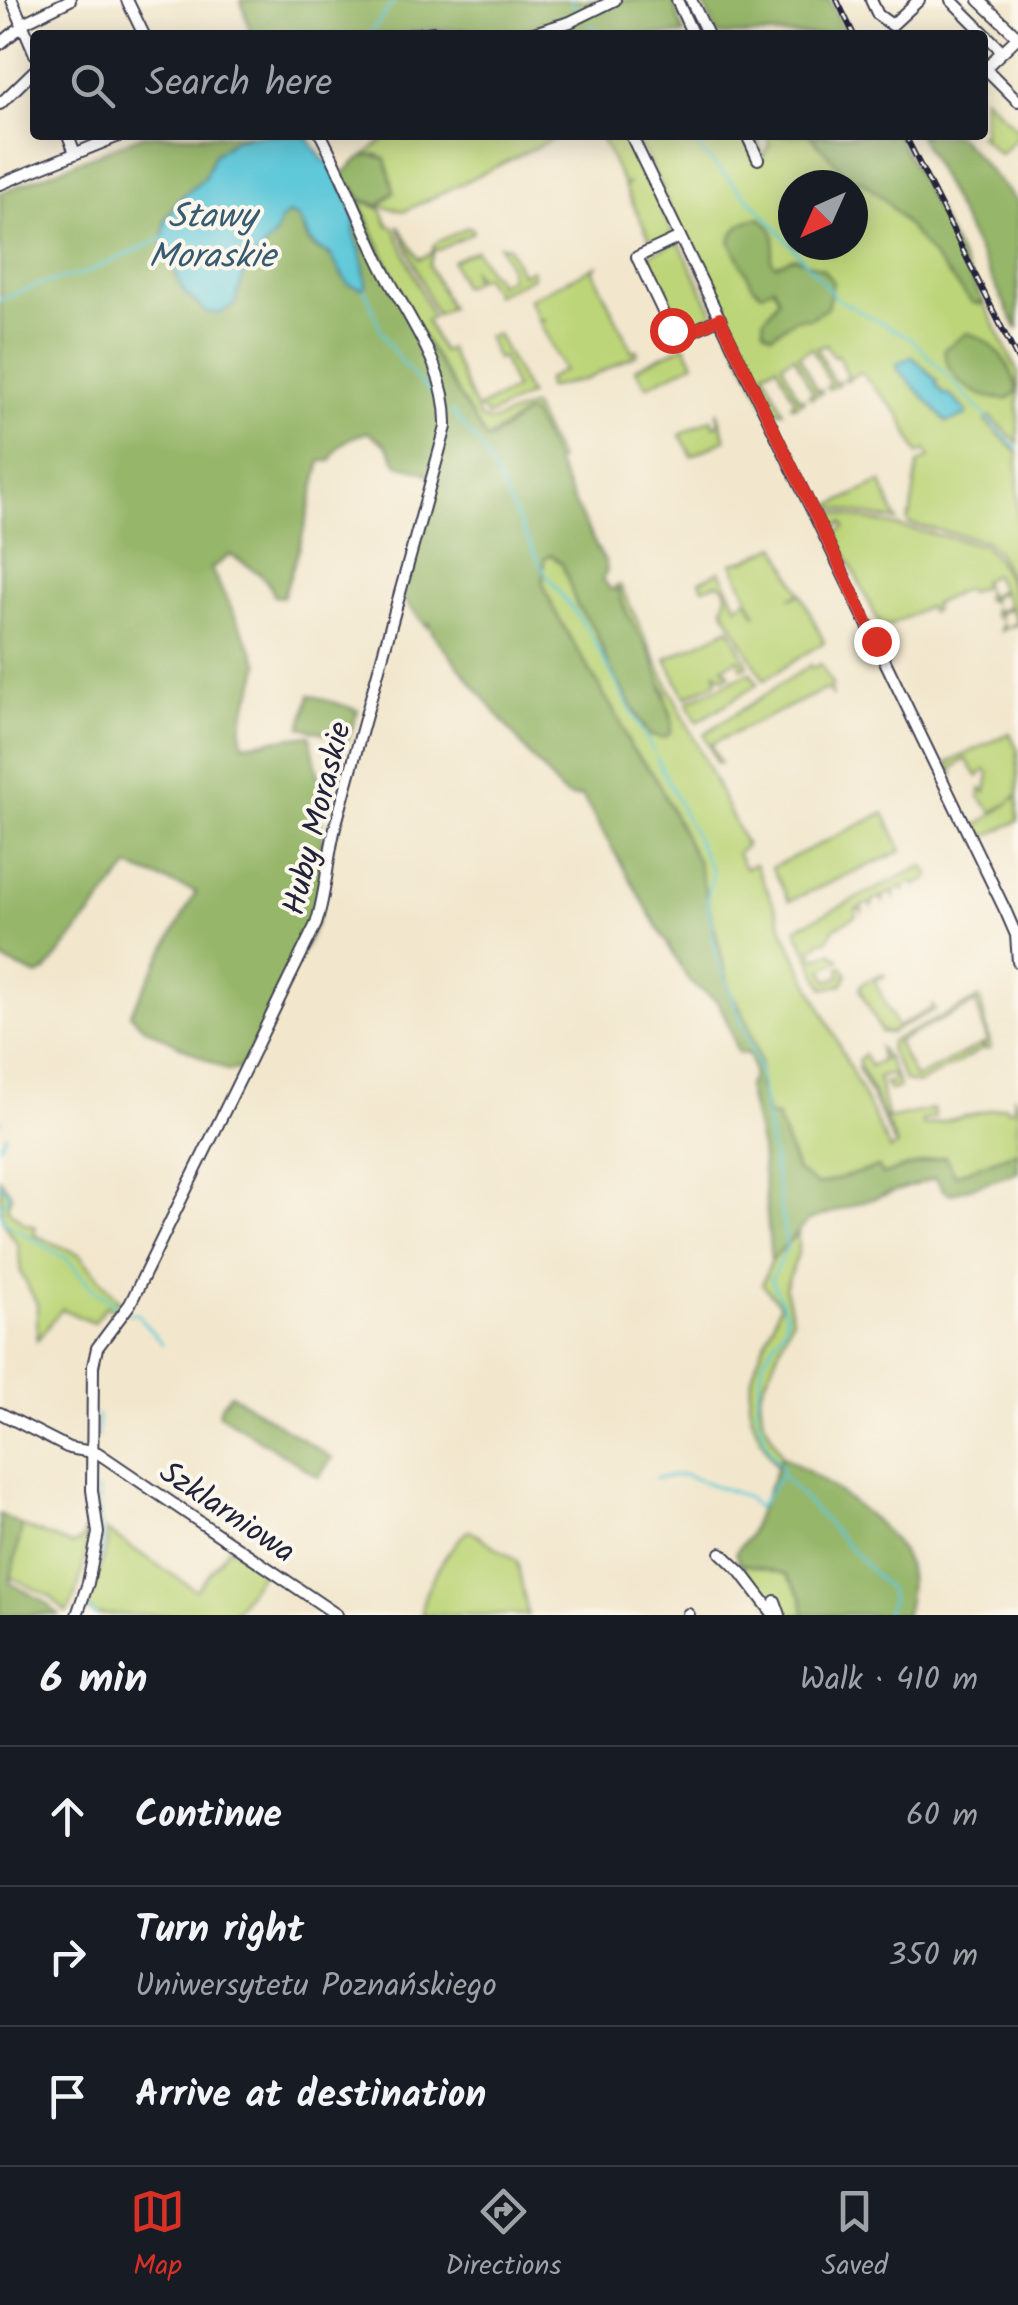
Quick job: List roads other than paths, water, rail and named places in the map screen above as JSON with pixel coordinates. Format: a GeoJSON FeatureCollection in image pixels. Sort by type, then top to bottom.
{"type":"FeatureCollection","features":[{"type":"Feature","properties":{"kind":"street"},"geometry":{"type":"LineString","coordinates":[[12,0],[30,43]]}},
{"type":"Feature","properties":{"kind":"street"},"geometry":{"type":"LineString","coordinates":[[0,44],[22,25],[70,0]]}},
{"type":"Feature","properties":{"kind":"street"},"geometry":{"type":"LineString","coordinates":[[127,0],[142,30]]}},
{"type":"Feature","properties":{"kind":"street"},"geometry":{"type":"LineString","coordinates":[[678,0],[691,30]]}},
{"type":"Feature","properties":{"kind":"street"},"geometry":{"type":"LineString","coordinates":[[691,0],[706,30]]}},
{"type":"Feature","properties":{"kind":"street"},"geometry":{"type":"LineString","coordinates":[[871,0],[878,15],[890,25],[918,0]]}},
{"type":"Feature","properties":{"kind":"street"},"geometry":{"type":"LineString","coordinates":[[899,30],[927,0]]}},
{"type":"Feature","properties":{"kind":"street"},"geometry":{"type":"LineString","coordinates":[[951,0],[981,30]]}},
{"type":"Feature","properties":{"kind":"street"},"geometry":{"type":"LineString","coordinates":[[980,0],[1018,37],[988,63]]}},
{"type":"Feature","properties":{"kind":"street"},"geometry":{"type":"LineString","coordinates":[[544,30],[570,22],[611,1]]}},
{"type":"Feature","properties":{"kind":"street"},"geometry":{"type":"LineString","coordinates":[[988,37],[1002,51]]}},
{"type":"Feature","properties":{"kind":"street"},"geometry":{"type":"LineString","coordinates":[[988,71],[1018,101]]}},
{"type":"Feature","properties":{"kind":"street"},"geometry":{"type":"LineString","coordinates":[[0,104],[30,75]]}},
{"type":"Feature","properties":{"kind":"street"},"geometry":{"type":"LineString","coordinates":[[70,140],[75,153]]}},
{"type":"Feature","properties":{"kind":"street"},"geometry":{"type":"LineString","coordinates":[[0,184],[108,140]]}},
{"type":"Feature","properties":{"kind":"street","name":"Huby Moraskie"},"geometry":{"type":"LineString","coordinates":[[76,1615],[97,1544],[91,1452],[97,1348],[130,1304],[318,917],[336,820],[446,427],[446,410],[432,355],[414,330],[376,256],[347,183],[324,140]]}},
{"type":"Feature","properties":{"kind":"street"},"geometry":{"type":"LineString","coordinates":[[633,140],[1006,912],[1016,935],[1017,957]]}},
{"type":"Feature","properties":{"kind":"street"},"geometry":{"type":"LineString","coordinates":[[748,140],[758,159]]}},
{"type":"Feature","properties":{"kind":"street"},"geometry":{"type":"LineString","coordinates":[[680,236],[637,257],[643,272],[676,339],[720,318]]}},
{"type":"Feature","properties":{"kind":"street","name":"Szklarniowa"},"geometry":{"type":"LineString","coordinates":[[0,1413],[69,1448],[98,1453],[336,1615]]}},
{"type":"Feature","properties":{"kind":"street"},"geometry":{"type":"LineString","coordinates":[[720,1553],[777,1615]]}},
{"type":"Feature","properties":{"kind":"street"},"geometry":{"type":"LineString","coordinates":[[775,1600],[777,1615]]}},
{"type":"Feature","properties":{"kind":"water","name":"Stawy Moraskie"},"geometry":{"type":"Polygon","coordinates":[[[234,140],[309,140],[323,160],[333,165],[354,212],[355,239],[366,284],[363,289],[348,284],[329,253],[316,247],[297,217],[288,214],[246,269],[234,305],[221,313],[207,313],[184,292],[163,243],[165,221],[178,200],[204,179],[214,155],[234,140]]]}},
{"type":"Feature","properties":{"kind":"water"},"geometry":{"type":"Polygon","coordinates":[[[912,356],[945,395],[949,394],[967,412],[966,416],[947,422],[897,368],[898,363],[912,356]]]}},
{"type":"Feature","properties":{"kind":"waterway"},"geometry":{"type":"LineString","coordinates":[[373,30],[395,0]]}},
{"type":"Feature","properties":{"kind":"waterway"},"geometry":{"type":"LineString","coordinates":[[570,0],[579,10]]}},
{"type":"Feature","properties":{"kind":"waterway"},"geometry":{"type":"LineString","coordinates":[[592,25],[596,30]]}},
{"type":"Feature","properties":{"kind":"waterway"},"geometry":{"type":"LineString","coordinates":[[690,140],[767,217],[837,299],[913,340],[1018,450]]}},
{"type":"Feature","properties":{"kind":"waterway"},"geometry":{"type":"LineString","coordinates":[[0,300],[40,284],[83,274],[166,237]]}},
{"type":"Feature","properties":{"kind":"waterway"},"geometry":{"type":"LineString","coordinates":[[364,289],[390,347],[440,401]]}},
{"type":"Feature","properties":{"kind":"waterway"},"geometry":{"type":"LineString","coordinates":[[452,412],[481,447],[543,570],[588,630],[653,751]]}},
{"type":"Feature","properties":{"kind":"waterway"},"geometry":{"type":"LineString","coordinates":[[656,757],[713,873],[707,898],[717,955],[758,1066],[787,1248],[771,1279],[786,1313],[785,1325],[763,1361],[756,1411]]}},
{"type":"Feature","properties":{"kind":"waterway"},"geometry":{"type":"LineString","coordinates":[[0,1119],[2,1123]]}},
{"type":"Feature","properties":{"kind":"waterway"},"geometry":{"type":"LineString","coordinates":[[0,1146],[6,1134]]}},
{"type":"Feature","properties":{"kind":"waterway"},"geometry":{"type":"LineString","coordinates":[[0,1183],[9,1195],[0,1207]]}},
{"type":"Feature","properties":{"kind":"waterway"},"geometry":{"type":"LineString","coordinates":[[0,1210],[6,1223],[67,1259],[94,1290],[120,1308]]}},
{"type":"Feature","properties":{"kind":"waterway"},"geometry":{"type":"LineString","coordinates":[[129,1314],[136,1313],[162,1344]]}},
{"type":"Feature","properties":{"kind":"waterway"},"geometry":{"type":"LineString","coordinates":[[97,1437],[98,1415]]}},
{"type":"Feature","properties":{"kind":"waterway"},"geometry":{"type":"LineString","coordinates":[[757,1415],[770,1451],[782,1468],[781,1474],[889,1590],[892,1599],[885,1615]]}},
{"type":"Feature","properties":{"kind":"waterway"},"geometry":{"type":"LineString","coordinates":[[655,1478],[684,1475],[745,1496],[757,1507]]}},
{"type":"Feature","properties":{"kind":"waterway"},"geometry":{"type":"LineString","coordinates":[[759,1507],[780,1476]]}},
{"type":"Feature","properties":{"kind":"waterway"},"geometry":{"type":"LineString","coordinates":[[96,1569],[103,1545],[97,1489]]}},
{"type":"Feature","properties":{"kind":"waterway"},"geometry":{"type":"LineString","coordinates":[[86,1606],[96,1615]]}},
{"type":"Feature","properties":{"kind":"railway"},"geometry":{"type":"LineString","coordinates":[[837,0],[852,30]]}},
{"type":"Feature","properties":{"kind":"railway"},"geometry":{"type":"LineString","coordinates":[[908,140],[1018,360]]}}]}
